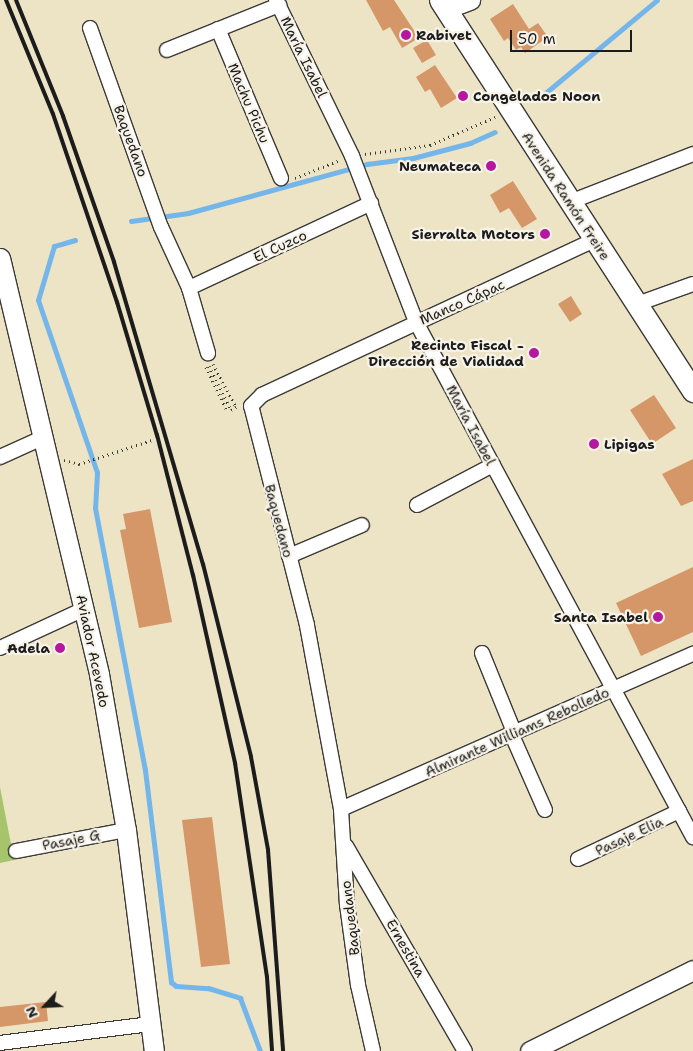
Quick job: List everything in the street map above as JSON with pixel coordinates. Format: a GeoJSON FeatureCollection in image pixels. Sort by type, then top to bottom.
{"type":"FeatureCollection","features":[{"type":"Feature","properties":{"kind":"main road"},"geometry":{"type":"LineString","coordinates":[[443,4],[470,0]]}},
{"type":"Feature","properties":{"kind":"main road","name":"Avenida Ramón Freire"},"geometry":{"type":"LineString","coordinates":[[443,4],[693,391]]}},
{"type":"Feature","properties":{"kind":"main road","name":"Aviador Acevedo"},"geometry":{"type":"LineString","coordinates":[[0,258],[84,609],[116,765],[154,1051]]}},
{"type":"Feature","properties":{"kind":"main road"},"geometry":{"type":"LineString","coordinates":[[530,1051],[693,970]]}},
{"type":"Feature","properties":{"kind":"street"},"geometry":{"type":"LineString","coordinates":[[167,50],[278,2]]}},
{"type":"Feature","properties":{"kind":"street","name":"María Isabel"},"geometry":{"type":"LineString","coordinates":[[278,2],[352,156],[416,322],[693,837]]}},
{"type":"Feature","properties":{"kind":"street","name":"Baquedano"},"geometry":{"type":"LineString","coordinates":[[90,28],[161,227],[189,288],[206,358]]}},
{"type":"Feature","properties":{"kind":"street","name":"Machu Pichu"},"geometry":{"type":"LineString","coordinates":[[218,29],[280,178]]}},
{"type":"Feature","properties":{"kind":"street"},"geometry":{"type":"LineString","coordinates":[[570,202],[693,154]]}},
{"type":"Feature","properties":{"kind":"street","name":"El Cuzco"},"geometry":{"type":"LineString","coordinates":[[189,288],[370,203]]}},
{"type":"Feature","properties":{"kind":"street","name":"Manco Cápac"},"geometry":{"type":"LineString","coordinates":[[251,406],[262,395],[595,240]]}},
{"type":"Feature","properties":{"kind":"street"},"geometry":{"type":"LineString","coordinates":[[637,304],[693,284]]}},
{"type":"Feature","properties":{"kind":"street","name":"Baquedano"},"geometry":{"type":"LineString","coordinates":[[251,406],[307,625],[341,809],[346,846],[347,905],[358,985],[373,1051]]}},
{"type":"Feature","properties":{"kind":"street"},"geometry":{"type":"LineString","coordinates":[[0,457],[44,437]]}},
{"type":"Feature","properties":{"kind":"street"},"geometry":{"type":"LineString","coordinates":[[417,505],[493,465]]}},
{"type":"Feature","properties":{"kind":"street"},"geometry":{"type":"LineString","coordinates":[[289,556],[362,525]]}},
{"type":"Feature","properties":{"kind":"street"},"geometry":{"type":"LineString","coordinates":[[0,648],[84,609]]}},
{"type":"Feature","properties":{"kind":"street"},"geometry":{"type":"LineString","coordinates":[[482,653],[545,810]]}},
{"type":"Feature","properties":{"kind":"street","name":"Almirante Williams Rebolledo"},"geometry":{"type":"LineString","coordinates":[[341,809],[693,654]]}},
{"type":"Feature","properties":{"kind":"street","name":"Pasaje Elia"},"geometry":{"type":"LineString","coordinates":[[578,860],[679,812]]}},
{"type":"Feature","properties":{"kind":"street","name":"Pasaje G"},"geometry":{"type":"LineString","coordinates":[[16,851],[126,830]]}},
{"type":"Feature","properties":{"kind":"street","name":"Ernestina"},"geometry":{"type":"LineString","coordinates":[[346,846],[465,1051]]}},
{"type":"Feature","properties":{"kind":"street"},"geometry":{"type":"LineString","coordinates":[[0,1043],[151,1024]]}},
{"type":"Feature","properties":{"kind":"path"},"geometry":{"type":"LineString","coordinates":[[280,178],[294,179],[352,156],[430,144],[482,124]]}},
{"type":"Feature","properties":{"kind":"path"},"geometry":{"type":"LineString","coordinates":[[206,358],[236,408]]}},
{"type":"Feature","properties":{"kind":"path"},"geometry":{"type":"LineString","coordinates":[[206,358],[231,410],[251,406]]}},
{"type":"Feature","properties":{"kind":"path"},"geometry":{"type":"LineString","coordinates":[[206,358],[227,411]]}},
{"type":"Feature","properties":{"kind":"path"},"geometry":{"type":"LineString","coordinates":[[79,464],[152,440]]}},
{"type":"Feature","properties":{"kind":"green space"},"geometry":{"type":"Polygon","coordinates":[[[0,787],[14,860],[0,863],[0,787]]]}},
{"type":"Feature","properties":{"kind":"building"},"geometry":{"type":"Polygon","coordinates":[[[366,0],[394,0],[419,38],[402,48],[390,27],[383,31],[366,0]]]}},
{"type":"Feature","properties":{"kind":"building"},"geometry":{"type":"Polygon","coordinates":[[[513,4],[529,29],[538,23],[548,37],[525,53],[521,47],[516,50],[508,38],[504,41],[490,19],[513,4]]]}},
{"type":"Feature","properties":{"kind":"building"},"geometry":{"type":"Polygon","coordinates":[[[427,40],[436,55],[422,63],[413,48],[427,40]]]}},
{"type":"Feature","properties":{"kind":"building"},"geometry":{"type":"Polygon","coordinates":[[[435,65],[457,98],[441,108],[430,89],[425,92],[416,77],[435,65]]]}},
{"type":"Feature","properties":{"kind":"building"},"geometry":{"type":"Polygon","coordinates":[[[513,181],[537,219],[522,228],[509,208],[500,213],[490,195],[513,181]]]}},
{"type":"Feature","properties":{"kind":"building"},"geometry":{"type":"Polygon","coordinates":[[[571,296],[582,314],[570,322],[558,304],[571,296]]]}},
{"type":"Feature","properties":{"kind":"building"},"geometry":{"type":"Polygon","coordinates":[[[654,395],[676,428],[652,444],[630,410],[654,395]]]}},
{"type":"Feature","properties":{"kind":"building"},"geometry":{"type":"Polygon","coordinates":[[[693,459],[693,501],[681,506],[662,474],[693,459]]]}},
{"type":"Feature","properties":{"kind":"building"},"geometry":{"type":"Polygon","coordinates":[[[150,509],[172,622],[139,628],[120,530],[126,529],[123,514],[150,509]]]}},
{"type":"Feature","properties":{"kind":"building","name":"Santa Isabel"},"geometry":{"type":"Polygon","coordinates":[[[693,567],[693,632],[641,656],[616,603],[693,567]]]}},
{"type":"Feature","properties":{"kind":"building"},"geometry":{"type":"Polygon","coordinates":[[[212,817],[230,964],[201,967],[182,820],[212,817]]]}},
{"type":"Feature","properties":{"kind":"building"},"geometry":{"type":"Polygon","coordinates":[[[46,1002],[48,1021],[0,1027],[0,1007],[46,1002]]]}},
{"type":"Feature","properties":{"kind":"waterway"},"geometry":{"type":"LineString","coordinates":[[537,100],[657,0]]}},
{"type":"Feature","properties":{"kind":"waterway"},"geometry":{"type":"LineString","coordinates":[[131,221],[188,213],[367,164],[413,158],[470,143],[495,132]]}},
{"type":"Feature","properties":{"kind":"waterway"},"geometry":{"type":"LineString","coordinates":[[75,240],[54,246],[38,300],[97,472],[95,508],[145,770],[171,982],[176,986],[208,988],[240,998],[260,1051]]}},
{"type":"Feature","properties":{"kind":"railway"},"geometry":{"type":"LineString","coordinates":[[6,0],[53,114],[117,302],[157,435],[193,575],[235,763],[267,977],[272,1051]]}},
{"type":"Feature","properties":{"kind":"railway"},"geometry":{"type":"LineString","coordinates":[[16,0],[63,116],[114,262],[203,564],[251,757],[268,850],[283,1051]]}},
{"type":"Feature","properties":{"kind":"place","name":"Rabivet"},"geometry":{"type":"Point","coordinates":[406,35]}},
{"type":"Feature","properties":{"kind":"place","name":"Congelados Noon"},"geometry":{"type":"Point","coordinates":[463,96]}},
{"type":"Feature","properties":{"kind":"place","name":"Neumateca"},"geometry":{"type":"Point","coordinates":[491,166]}},
{"type":"Feature","properties":{"kind":"place","name":"Sierralta Motors"},"geometry":{"type":"Point","coordinates":[545,234]}},
{"type":"Feature","properties":{"kind":"place","name":"Recinto Fiscal - Dirección de Vialidad"},"geometry":{"type":"Point","coordinates":[534,353]}},
{"type":"Feature","properties":{"kind":"place","name":"Lipigas"},"geometry":{"type":"Point","coordinates":[594,444]}},
{"type":"Feature","properties":{"kind":"place","name":"Santa Isabel"},"geometry":{"type":"Point","coordinates":[658,617]}},
{"type":"Feature","properties":{"kind":"place","name":"Adela"},"geometry":{"type":"Point","coordinates":[60,648]}}]}
